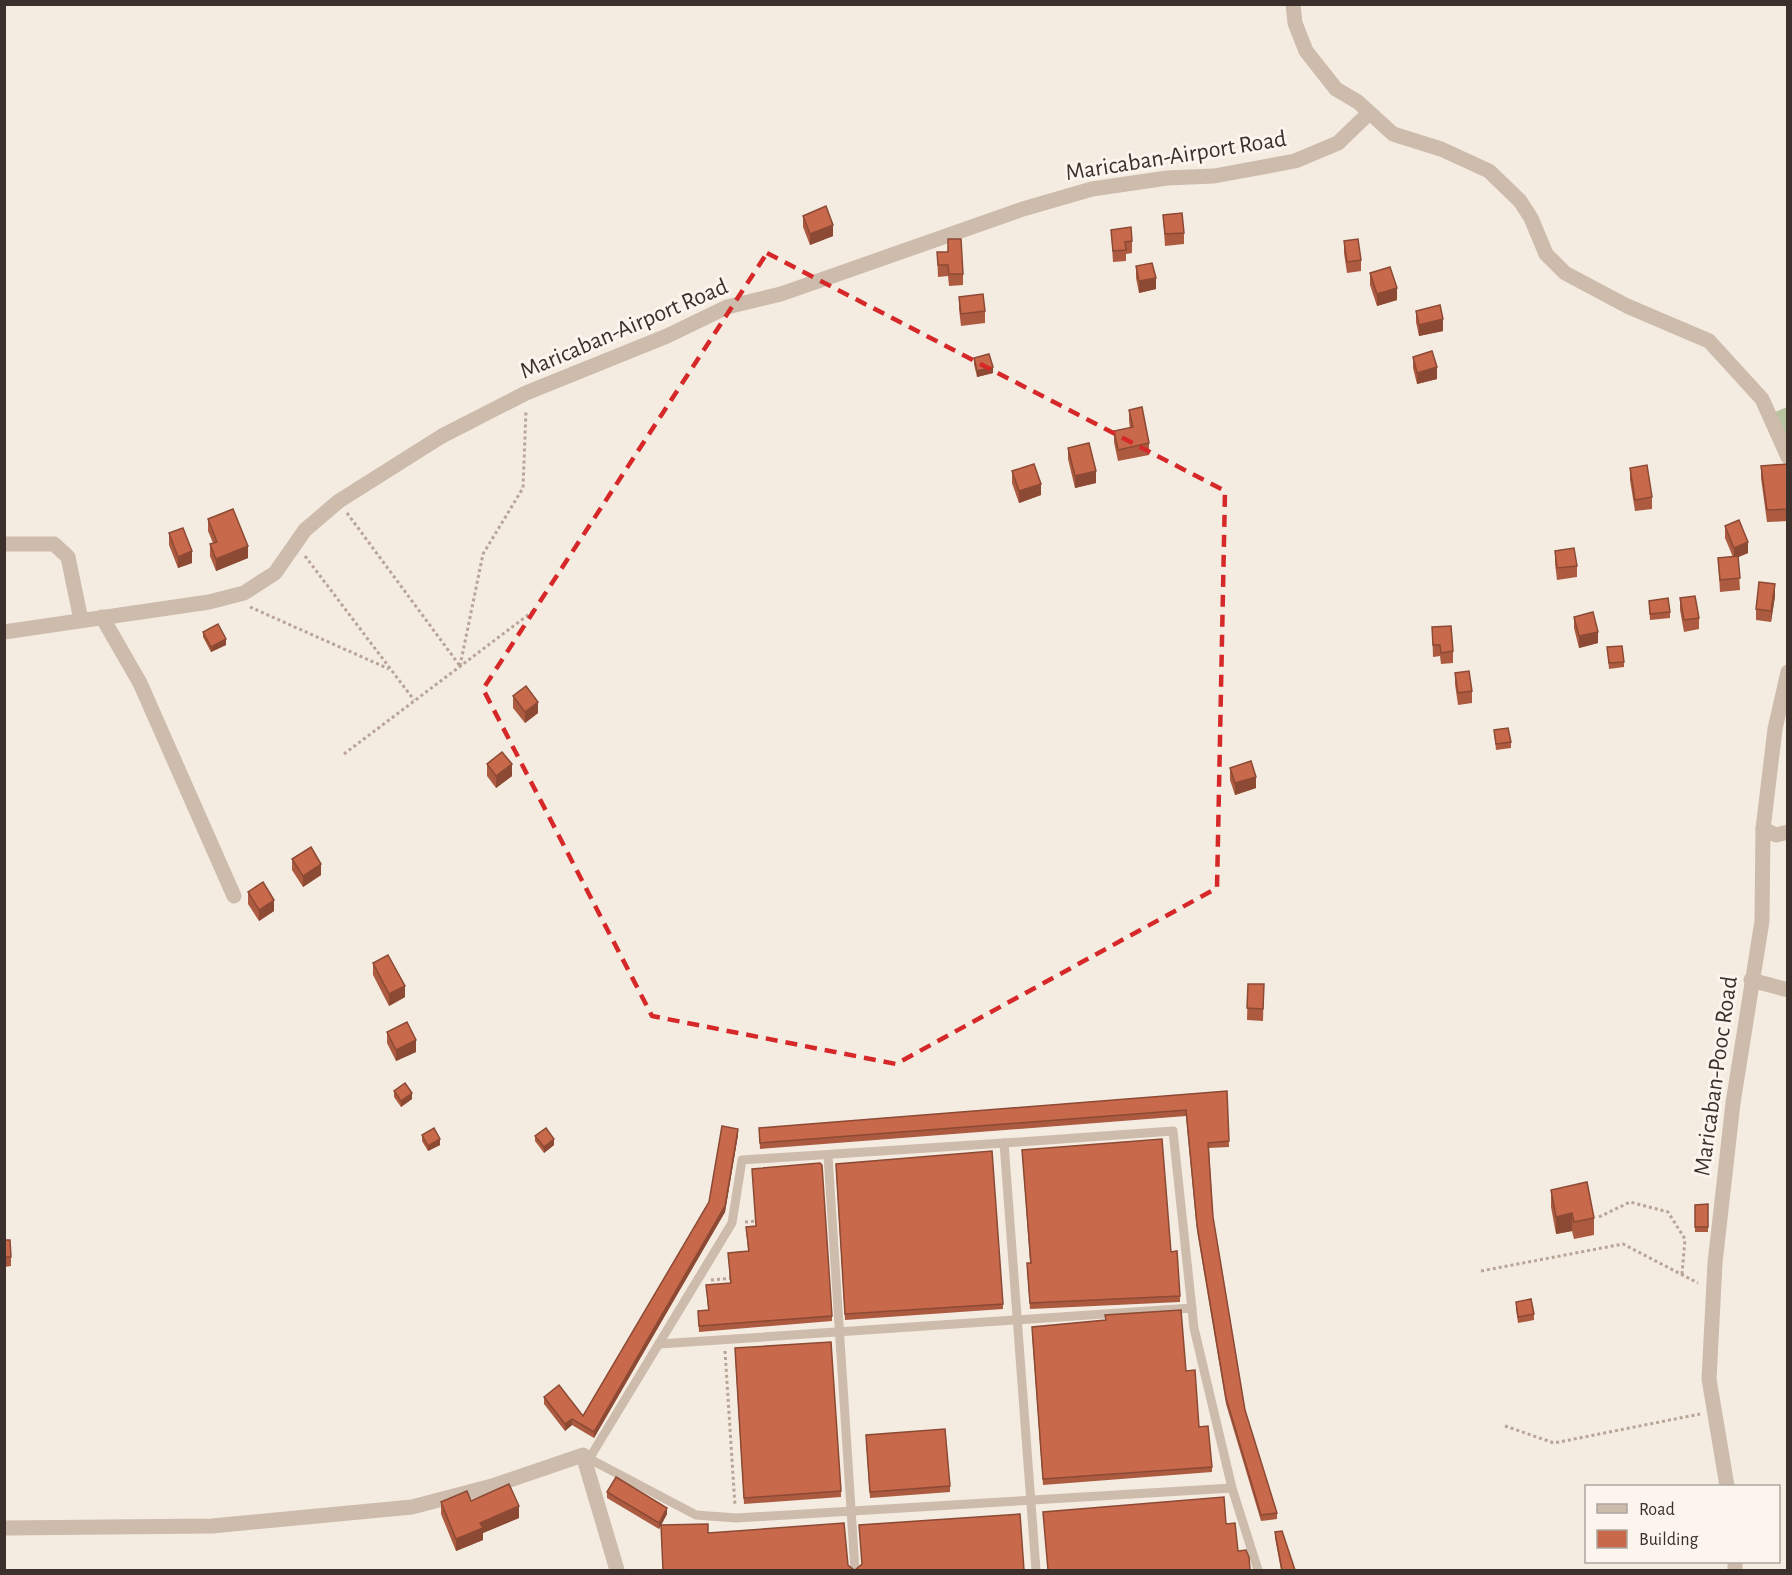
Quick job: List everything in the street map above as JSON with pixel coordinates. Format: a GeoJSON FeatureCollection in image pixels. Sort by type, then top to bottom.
{"type":"FeatureCollection","features":[{"type":"Feature","properties":{"kind":"street"},"geometry":{"type":"LineString","coordinates":[[1293,4],[1294,23],[1306,51],[1336,89],[1358,102],[1368,114],[1393,134],[1441,149],[1489,171],[1520,201],[1531,218],[1546,254],[1565,273],[1627,306],[1709,341],[1762,399],[1788,457]]}},
{"type":"Feature","properties":{"kind":"street","name":"Maricaban-Airport Road"},"geometry":{"type":"LineString","coordinates":[[4,632],[244,593],[275,573],[305,530],[339,501],[442,436],[526,393],[667,336],[727,307],[781,294],[1080,192],[1167,178],[1214,176],[1295,161],[1338,143],[1368,114]]}},
{"type":"Feature","properties":{"kind":"street"},"geometry":{"type":"LineString","coordinates":[[4,544],[54,544],[68,556],[81,620]]}},
{"type":"Feature","properties":{"kind":"street"},"geometry":{"type":"LineString","coordinates":[[102,617],[140,683],[234,896]]}},
{"type":"Feature","properties":{"kind":"street","name":"Maricaban-Pooc Road"},"geometry":{"type":"LineString","coordinates":[[1727,1485],[1708,1379],[1713,1291],[1733,1102],[1762,921],[1763,829],[1775,729],[1788,672]]}},
{"type":"Feature","properties":{"kind":"street"},"geometry":{"type":"LineString","coordinates":[[1763,829],[1776,834],[1788,832]]}},
{"type":"Feature","properties":{"kind":"street"},"geometry":{"type":"LineString","coordinates":[[1751,980],[1788,990]]}},
{"type":"Feature","properties":{"kind":"street"},"geometry":{"type":"LineString","coordinates":[[4,1528],[212,1526],[412,1507],[492,1486],[586,1457],[617,1570]]}},
{"type":"Feature","properties":{"kind":"lane"},"geometry":{"type":"LineString","coordinates":[[1232,1488],[736,1518],[696,1515],[586,1457],[659,1344],[732,1223],[742,1160],[1173,1131],[1194,1328],[1232,1488],[1258,1570]]}},
{"type":"Feature","properties":{"kind":"lane"},"geometry":{"type":"LineString","coordinates":[[1004,1143],[1036,1570]]}},
{"type":"Feature","properties":{"kind":"lane"},"geometry":{"type":"LineString","coordinates":[[828,1156],[855,1570]]}},
{"type":"Feature","properties":{"kind":"lane"},"geometry":{"type":"LineString","coordinates":[[659,1344],[1192,1308]]}},
{"type":"Feature","properties":{"kind":"path"},"geometry":{"type":"LineString","coordinates":[[460,666],[483,554],[523,488],[526,393]]}},
{"type":"Feature","properties":{"kind":"path"},"geometry":{"type":"LineString","coordinates":[[339,501],[460,666]]}},
{"type":"Feature","properties":{"kind":"path"},"geometry":{"type":"LineString","coordinates":[[296,545],[414,700]]}},
{"type":"Feature","properties":{"kind":"path"},"geometry":{"type":"LineString","coordinates":[[228,597],[391,670]]}},
{"type":"Feature","properties":{"kind":"path"},"geometry":{"type":"LineString","coordinates":[[344,754],[536,609]]}},
{"type":"Feature","properties":{"kind":"path"},"geometry":{"type":"LineString","coordinates":[[1599,1217],[1630,1202],[1668,1212],[1685,1239],[1682,1274]]}},
{"type":"Feature","properties":{"kind":"path"},"geometry":{"type":"LineString","coordinates":[[732,1223],[765,1221]]}},
{"type":"Feature","properties":{"kind":"path"},"geometry":{"type":"LineString","coordinates":[[1481,1271],[1623,1244],[1713,1291]]}},
{"type":"Feature","properties":{"kind":"path"},"geometry":{"type":"LineString","coordinates":[[697,1281],[743,1278]]}},
{"type":"Feature","properties":{"kind":"path"},"geometry":{"type":"LineString","coordinates":[[724,1339],[736,1518]]}},
{"type":"Feature","properties":{"kind":"path"},"geometry":{"type":"LineString","coordinates":[[1506,1426],[1554,1443],[1714,1411]]}},
{"type":"Feature","properties":{"kind":"highlighted area"},"geometry":{"type":"Polygon","coordinates":[[[767,253],[1225,491],[1217,888],[896,1064],[652,1016],[483,689],[767,253]]]}},
{"type":"Feature","properties":{"kind":"green space"},"geometry":{"type":"Polygon","coordinates":[[[1787,407],[1787,443],[1775,412],[1787,407]]]}},
{"type":"Feature","properties":{"kind":"building"},"geometry":{"type":"Polygon","coordinates":[[[826,206],[833,225],[810,234],[803,216],[826,206]]]}},
{"type":"Feature","properties":{"kind":"building"},"geometry":{"type":"Polygon","coordinates":[[[1182,213],[1184,233],[1165,234],[1163,215],[1182,213]]]}},
{"type":"Feature","properties":{"kind":"building"},"geometry":{"type":"Polygon","coordinates":[[[1131,227],[1132,241],[1125,242],[1126,250],[1113,251],[1111,230],[1131,227]]]}},
{"type":"Feature","properties":{"kind":"building"},"geometry":{"type":"Polygon","coordinates":[[[948,239],[961,239],[963,274],[949,274],[948,265],[938,265],[937,252],[948,252],[948,239]]]}},
{"type":"Feature","properties":{"kind":"building"},"geometry":{"type":"Polygon","coordinates":[[[1358,239],[1361,260],[1347,262],[1344,241],[1358,239]]]}},
{"type":"Feature","properties":{"kind":"building"},"geometry":{"type":"Polygon","coordinates":[[[1152,263],[1156,278],[1139,281],[1136,266],[1152,263]]]}},
{"type":"Feature","properties":{"kind":"building"},"geometry":{"type":"Polygon","coordinates":[[[1390,267],[1397,288],[1377,294],[1370,273],[1390,267]]]}},
{"type":"Feature","properties":{"kind":"building"},"geometry":{"type":"Polygon","coordinates":[[[983,294],[985,311],[961,314],[959,297],[983,294]]]}},
{"type":"Feature","properties":{"kind":"building"},"geometry":{"type":"Polygon","coordinates":[[[1440,305],[1443,319],[1419,325],[1416,311],[1440,305]]]}},
{"type":"Feature","properties":{"kind":"building"},"geometry":{"type":"Polygon","coordinates":[[[1432,351],[1437,367],[1417,373],[1413,357],[1432,351]]]}},
{"type":"Feature","properties":{"kind":"building"},"geometry":{"type":"Polygon","coordinates":[[[989,354],[993,367],[977,371],[974,358],[989,354]]]}},
{"type":"Feature","properties":{"kind":"building"},"geometry":{"type":"Polygon","coordinates":[[[1142,407],[1149,443],[1118,450],[1114,431],[1133,427],[1129,410],[1142,407]]]}},
{"type":"Feature","properties":{"kind":"building"},"geometry":{"type":"Polygon","coordinates":[[[1089,443],[1096,471],[1075,476],[1068,448],[1089,443]]]}},
{"type":"Feature","properties":{"kind":"building"},"geometry":{"type":"Polygon","coordinates":[[[1034,464],[1041,484],[1019,491],[1012,471],[1034,464]]]}},
{"type":"Feature","properties":{"kind":"building"},"geometry":{"type":"Polygon","coordinates":[[[1788,464],[1788,509],[1767,510],[1761,466],[1788,464]]]}},
{"type":"Feature","properties":{"kind":"building"},"geometry":{"type":"Polygon","coordinates":[[[1647,465],[1652,497],[1635,500],[1630,468],[1647,465]]]}},
{"type":"Feature","properties":{"kind":"building"},"geometry":{"type":"Polygon","coordinates":[[[233,509],[248,546],[216,559],[210,544],[217,542],[208,519],[233,509]]]}},
{"type":"Feature","properties":{"kind":"building"},"geometry":{"type":"Polygon","coordinates":[[[1739,520],[1748,542],[1734,548],[1725,526],[1739,520]]]}},
{"type":"Feature","properties":{"kind":"building"},"geometry":{"type":"Polygon","coordinates":[[[183,528],[192,551],[178,557],[169,533],[183,528]]]}},
{"type":"Feature","properties":{"kind":"building"},"geometry":{"type":"Polygon","coordinates":[[[1574,548],[1577,566],[1557,568],[1555,551],[1574,548]]]}},
{"type":"Feature","properties":{"kind":"building"},"geometry":{"type":"Polygon","coordinates":[[[1738,556],[1740,578],[1720,580],[1718,558],[1738,556]]]}},
{"type":"Feature","properties":{"kind":"building"},"geometry":{"type":"Polygon","coordinates":[[[1759,582],[1775,584],[1771,611],[1756,609],[1759,582]]]}},
{"type":"Feature","properties":{"kind":"building"},"geometry":{"type":"Polygon","coordinates":[[[1695,596],[1699,618],[1684,620],[1680,598],[1695,596]]]}},
{"type":"Feature","properties":{"kind":"building"},"geometry":{"type":"Polygon","coordinates":[[[1668,598],[1670,612],[1650,614],[1649,601],[1668,598]]]}},
{"type":"Feature","properties":{"kind":"building"},"geometry":{"type":"Polygon","coordinates":[[[1593,612],[1598,632],[1579,636],[1574,617],[1593,612]]]}},
{"type":"Feature","properties":{"kind":"building"},"geometry":{"type":"Polygon","coordinates":[[[218,624],[226,639],[211,647],[203,632],[218,624]]]}},
{"type":"Feature","properties":{"kind":"building"},"geometry":{"type":"Polygon","coordinates":[[[1451,626],[1453,651],[1441,653],[1440,645],[1433,645],[1432,627],[1451,626]]]}},
{"type":"Feature","properties":{"kind":"building"},"geometry":{"type":"Polygon","coordinates":[[[1622,646],[1624,662],[1609,663],[1607,647],[1622,646]]]}},
{"type":"Feature","properties":{"kind":"building"},"geometry":{"type":"Polygon","coordinates":[[[1469,671],[1472,691],[1458,693],[1455,673],[1469,671]]]}},
{"type":"Feature","properties":{"kind":"building"},"geometry":{"type":"Polygon","coordinates":[[[526,686],[538,702],[525,712],[513,696],[526,686]]]}},
{"type":"Feature","properties":{"kind":"building"},"geometry":{"type":"Polygon","coordinates":[[[1508,728],[1511,742],[1496,744],[1494,730],[1508,728]]]}},
{"type":"Feature","properties":{"kind":"building"},"geometry":{"type":"Polygon","coordinates":[[[502,752],[512,764],[496,776],[487,764],[502,752]]]}},
{"type":"Feature","properties":{"kind":"building"},"geometry":{"type":"Polygon","coordinates":[[[1251,761],[1256,777],[1235,783],[1230,768],[1251,761]]]}},
{"type":"Feature","properties":{"kind":"building"},"geometry":{"type":"Polygon","coordinates":[[[311,847],[321,864],[303,876],[292,859],[311,847]]]}},
{"type":"Feature","properties":{"kind":"building"},"geometry":{"type":"Polygon","coordinates":[[[263,882],[274,900],[259,910],[248,892],[263,882]]]}},
{"type":"Feature","properties":{"kind":"building"},"geometry":{"type":"Polygon","coordinates":[[[388,955],[405,986],[389,994],[373,963],[388,955]]]}},
{"type":"Feature","properties":{"kind":"building"},"geometry":{"type":"Polygon","coordinates":[[[1248,984],[1264,984],[1263,1009],[1247,1008],[1248,984]]]}},
{"type":"Feature","properties":{"kind":"building"},"geometry":{"type":"Polygon","coordinates":[[[407,1022],[416,1040],[396,1050],[387,1032],[407,1022]]]}},
{"type":"Feature","properties":{"kind":"building"},"geometry":{"type":"Polygon","coordinates":[[[405,1083],[412,1093],[401,1101],[394,1091],[405,1083]]]}},
{"type":"Feature","properties":{"kind":"building"},"geometry":{"type":"Polygon","coordinates":[[[1227,1091],[1229,1141],[1208,1143],[1213,1217],[1245,1410],[1277,1513],[1261,1515],[1226,1398],[1197,1225],[1186,1110],[760,1143],[759,1128],[1227,1091]]]}},
{"type":"Feature","properties":{"kind":"building"},"geometry":{"type":"Polygon","coordinates":[[[722,1126],[738,1129],[725,1206],[594,1432],[572,1419],[565,1424],[544,1397],[559,1385],[583,1416],[709,1202],[722,1126]]]}},
{"type":"Feature","properties":{"kind":"building"},"geometry":{"type":"Polygon","coordinates":[[[434,1128],[440,1139],[428,1146],[422,1135],[434,1128]]]}},
{"type":"Feature","properties":{"kind":"building"},"geometry":{"type":"Polygon","coordinates":[[[546,1128],[554,1139],[544,1147],[535,1136],[546,1128]]]}},
{"type":"Feature","properties":{"kind":"building"},"geometry":{"type":"Polygon","coordinates":[[[1162,1139],[1171,1252],[1177,1251],[1180,1296],[1030,1303],[1027,1263],[1031,1263],[1022,1150],[1162,1139]]]}},
{"type":"Feature","properties":{"kind":"building"},"geometry":{"type":"Polygon","coordinates":[[[992,1151],[1003,1304],[845,1314],[836,1164],[992,1151]]]}},
{"type":"Feature","properties":{"kind":"building"},"geometry":{"type":"Polygon","coordinates":[[[820,1163],[822,1165],[832,1316],[699,1326],[698,1311],[709,1310],[706,1285],[731,1283],[728,1253],[749,1251],[746,1227],[756,1226],[752,1169],[820,1163]]]}},
{"type":"Feature","properties":{"kind":"building"},"geometry":{"type":"Polygon","coordinates":[[[1587,1182],[1594,1218],[1574,1222],[1572,1213],[1556,1217],[1551,1190],[1587,1182]]]}},
{"type":"Feature","properties":{"kind":"building"},"geometry":{"type":"Polygon","coordinates":[[[1708,1204],[1708,1227],[1695,1227],[1695,1205],[1708,1204]]]}},
{"type":"Feature","properties":{"kind":"building"},"geometry":{"type":"Polygon","coordinates":[[[4,1240],[10,1240],[11,1257],[4,1257],[4,1240]]]}},
{"type":"Feature","properties":{"kind":"building"},"geometry":{"type":"Polygon","coordinates":[[[1531,1299],[1534,1314],[1518,1317],[1516,1302],[1531,1299]]]}},
{"type":"Feature","properties":{"kind":"building"},"geometry":{"type":"Polygon","coordinates":[[[1181,1310],[1186,1371],[1195,1370],[1199,1427],[1208,1426],[1212,1467],[1043,1479],[1032,1327],[1106,1320],[1105,1315],[1181,1310]]]}},
{"type":"Feature","properties":{"kind":"building"},"geometry":{"type":"Polygon","coordinates":[[[831,1342],[841,1491],[744,1498],[735,1348],[831,1342]]]}},
{"type":"Feature","properties":{"kind":"building"},"geometry":{"type":"Polygon","coordinates":[[[945,1429],[950,1486],[870,1492],[866,1435],[945,1429]]]}},
{"type":"Feature","properties":{"kind":"building"},"geometry":{"type":"Polygon","coordinates":[[[616,1477],[667,1508],[659,1523],[607,1492],[616,1477]]]}},
{"type":"Feature","properties":{"kind":"building"},"geometry":{"type":"Polygon","coordinates":[[[509,1484],[519,1506],[480,1523],[483,1528],[456,1539],[441,1502],[467,1491],[471,1501],[509,1484]]]}},
{"type":"Feature","properties":{"kind":"building"},"geometry":{"type":"Polygon","coordinates":[[[1224,1497],[1226,1524],[1235,1523],[1238,1551],[1246,1550],[1250,1570],[1048,1570],[1043,1512],[1224,1497]]]}},
{"type":"Feature","properties":{"kind":"building"},"geometry":{"type":"Polygon","coordinates":[[[1020,1514],[1024,1570],[855,1570],[862,1564],[859,1525],[1020,1514]]]}},
{"type":"Feature","properties":{"kind":"building"},"geometry":{"type":"Polygon","coordinates":[[[844,1523],[848,1565],[854,1570],[663,1570],[661,1525],[708,1524],[708,1533],[844,1523]]]}},
{"type":"Feature","properties":{"kind":"building"},"geometry":{"type":"Polygon","coordinates":[[[1282,1531],[1295,1570],[1282,1570],[1275,1532],[1282,1531]]]}}]}
